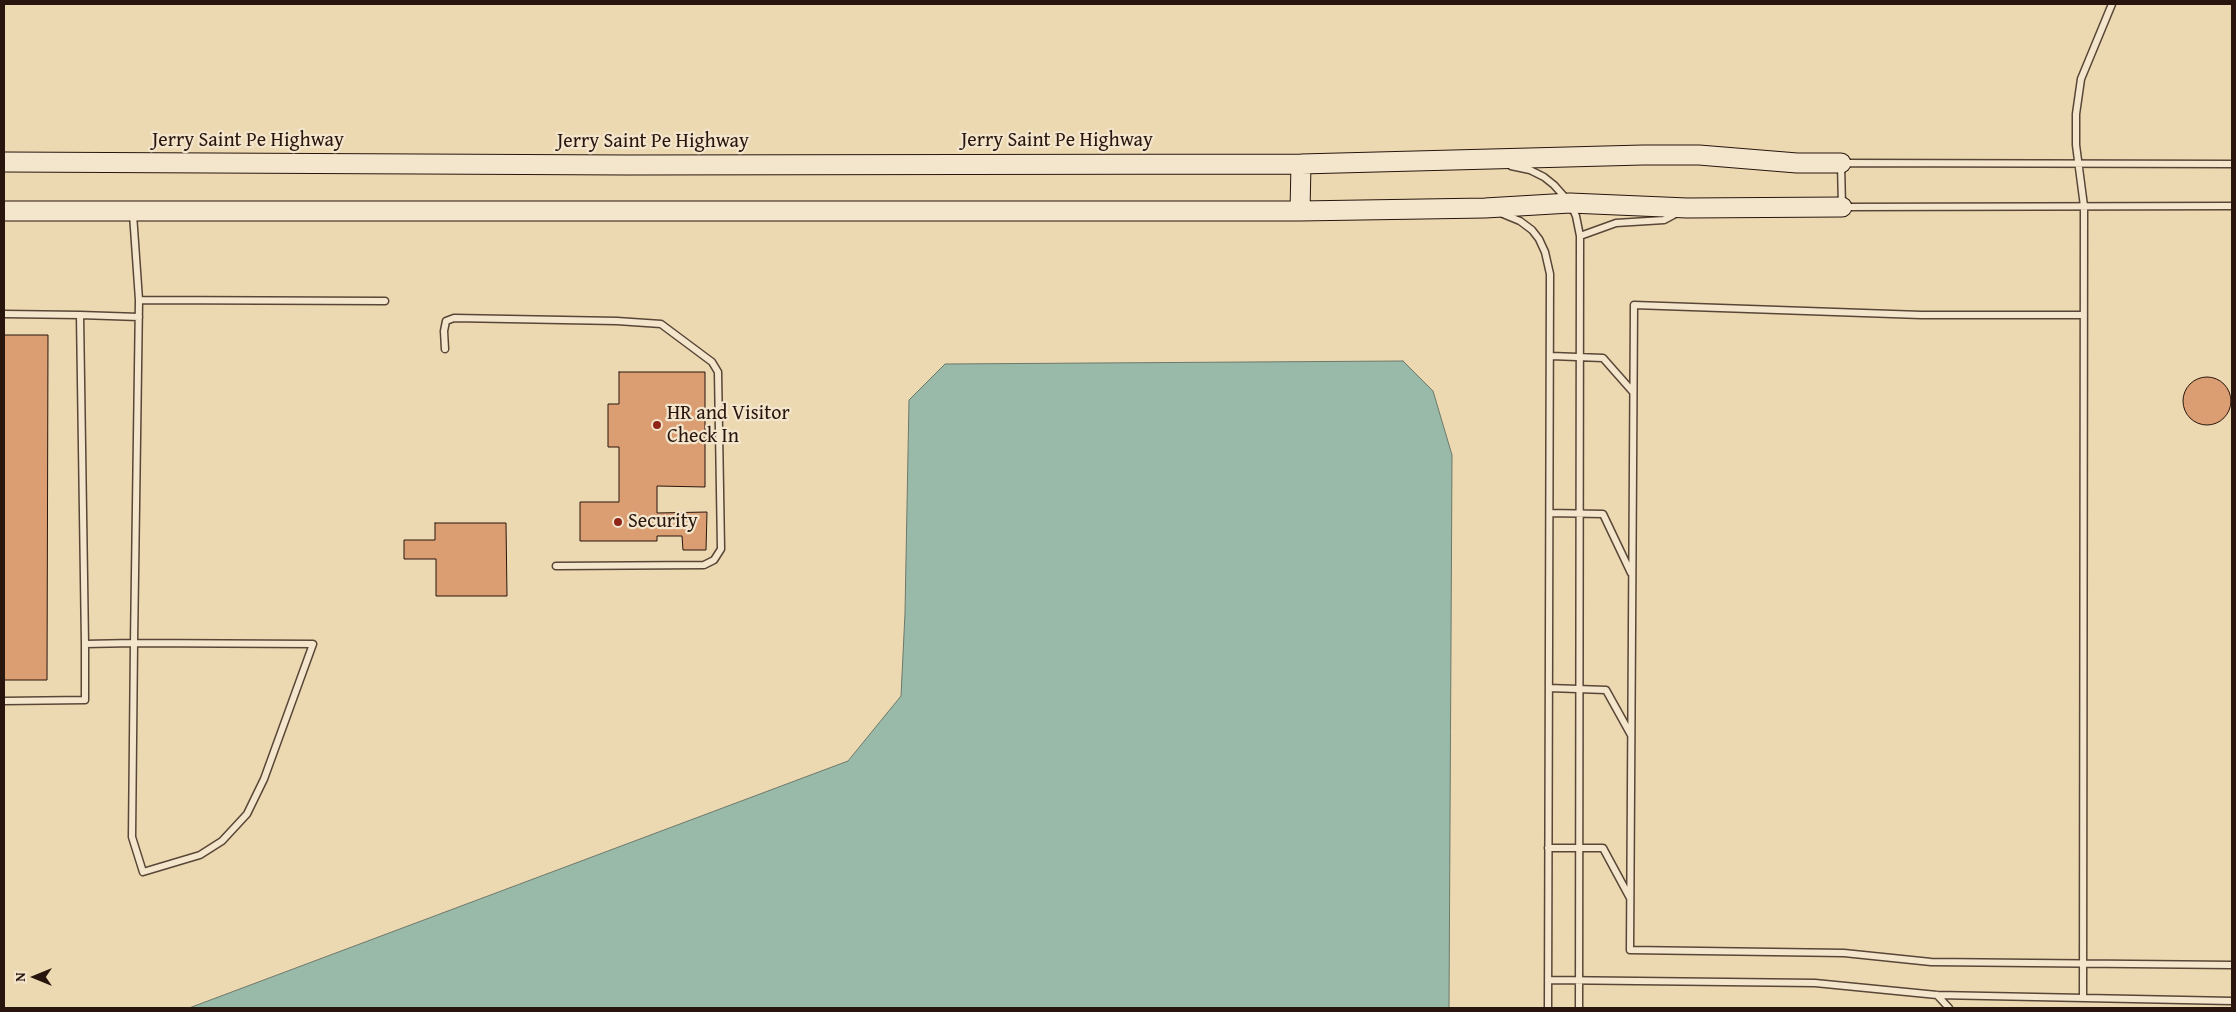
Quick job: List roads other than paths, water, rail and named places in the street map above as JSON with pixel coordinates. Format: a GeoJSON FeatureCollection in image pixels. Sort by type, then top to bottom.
{"type":"FeatureCollection","features":[{"type":"Feature","properties":{"kind":"main road","name":"Jerry Saint Pe Highway"},"geometry":{"type":"LineString","coordinates":[[4,162],[1301,164],[1699,155],[1797,163],[1841,163]]}},
{"type":"Feature","properties":{"kind":"main road"},"geometry":{"type":"LineString","coordinates":[[1300,211],[1301,164]]}},
{"type":"Feature","properties":{"kind":"main road"},"geometry":{"type":"LineString","coordinates":[[4,211],[1300,211],[1485,208],[1570,203],[1688,208],[1842,207]]}},
{"type":"Feature","properties":{"kind":"lane"},"geometry":{"type":"LineString","coordinates":[[2083,997],[2084,206],[2078,164],[2076,114],[2081,79],[2112,4]]}},
{"type":"Feature","properties":{"kind":"lane"},"geometry":{"type":"LineString","coordinates":[[1482,159],[1530,170],[1544,176],[1570,203],[1576,216],[1580,236],[1579,1008]]}},
{"type":"Feature","properties":{"kind":"lane"},"geometry":{"type":"LineString","coordinates":[[2232,164],[1841,163],[1842,207],[2232,206]]}},
{"type":"Feature","properties":{"kind":"lane"},"geometry":{"type":"LineString","coordinates":[[1485,208],[1515,219],[1532,230],[1545,252],[1550,283],[1548,1008]]}},
{"type":"Feature","properties":{"kind":"lane"},"geometry":{"type":"LineString","coordinates":[[1580,236],[1616,222],[1664,220],[1688,208]]}},
{"type":"Feature","properties":{"kind":"lane"},"geometry":{"type":"LineString","coordinates":[[85,644],[134,643],[313,644],[264,779],[247,814],[222,841],[200,855],[143,872],[132,837],[134,643],[138,317],[139,300],[133,210]]}},
{"type":"Feature","properties":{"kind":"lane"},"geometry":{"type":"LineString","coordinates":[[139,300],[384,301]]}},
{"type":"Feature","properties":{"kind":"lane"},"geometry":{"type":"LineString","coordinates":[[2084,314],[1921,315],[1634,305],[1630,950],[1844,953],[1931,962],[2232,965]]}},
{"type":"Feature","properties":{"kind":"lane"},"geometry":{"type":"LineString","coordinates":[[4,314],[138,317]]}},
{"type":"Feature","properties":{"kind":"lane"},"geometry":{"type":"LineString","coordinates":[[4,702],[85,700],[80,315]]}},
{"type":"Feature","properties":{"kind":"lane"},"geometry":{"type":"LineString","coordinates":[[445,349],[446,322],[454,318],[617,321],[661,324],[712,362],[718,372],[721,550],[714,560],[704,565],[556,566]]}},
{"type":"Feature","properties":{"kind":"lane"},"geometry":{"type":"LineString","coordinates":[[1551,356],[1603,358],[1633,392]]}},
{"type":"Feature","properties":{"kind":"lane"},"geometry":{"type":"LineString","coordinates":[[1550,513],[1603,514],[1632,576]]}},
{"type":"Feature","properties":{"kind":"lane"},"geometry":{"type":"LineString","coordinates":[[1549,688],[1606,690],[1631,736]]}},
{"type":"Feature","properties":{"kind":"lane"},"geometry":{"type":"LineString","coordinates":[[1548,848],[1603,848],[1630,899]]}},
{"type":"Feature","properties":{"kind":"lane"},"geometry":{"type":"LineString","coordinates":[[1548,980],[1815,983],[1937,995],[2232,1001]]}},
{"type":"Feature","properties":{"kind":"lane"},"geometry":{"type":"LineString","coordinates":[[1937,995],[1949,1008]]}},
{"type":"Feature","properties":{"kind":"place","name":"HR and Visitor Check In"},"geometry":{"type":"Point","coordinates":[657,425]}},
{"type":"Feature","properties":{"kind":"place","name":"Security"},"geometry":{"type":"Point","coordinates":[618,522]}}]}
